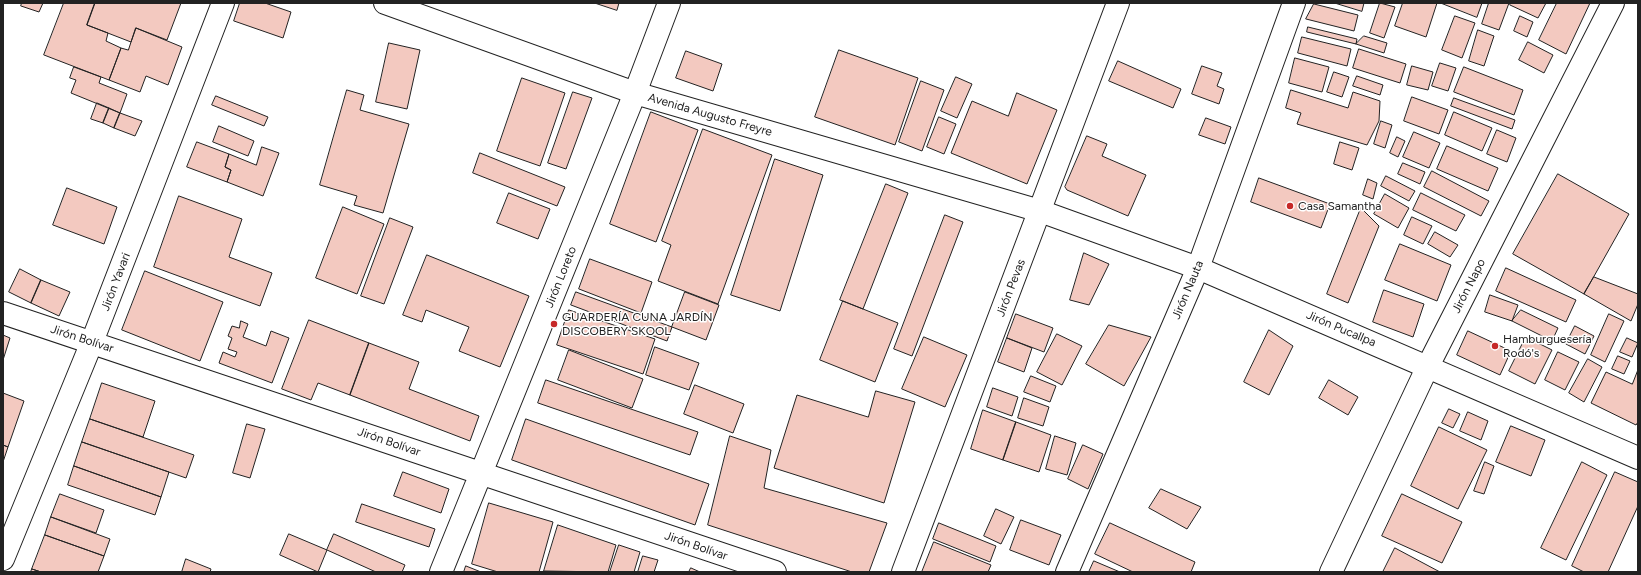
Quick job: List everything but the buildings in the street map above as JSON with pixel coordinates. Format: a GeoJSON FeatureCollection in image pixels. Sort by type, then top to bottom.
{"type":"FeatureCollection","features":[{"type":"Feature","properties":{"kind":"street","name":"Jirón Yavari"},"geometry":{"type":"LineString","coordinates":[[3,559],[92,342],[223,3]]}},
{"type":"Feature","properties":{"kind":"street","name":"Avenida Augusto Freyre"},"geometry":{"type":"LineString","coordinates":[[385,3],[635,93],[1040,210]]}},
{"type":"Feature","properties":{"kind":"street","name":"Jirón Loreto"},"geometry":{"type":"LineString","coordinates":[[441,572],[670,3]]}},
{"type":"Feature","properties":{"kind":"street","name":"Jirón Pevas"},"geometry":{"type":"LineString","coordinates":[[903,572],[1118,3]]}},
{"type":"Feature","properties":{"kind":"street","name":"Jirón Nauta"},"geometry":{"type":"LineString","coordinates":[[1067,572],[1198,268],[1294,3]]}},
{"type":"Feature","properties":{"kind":"street","name":"Jirón Napo"},"geometry":{"type":"LineString","coordinates":[[1331,572],[1428,366],[1613,3]]}},
{"type":"Feature","properties":{"kind":"street","name":"Jirón Pucallpa"},"geometry":{"type":"LineString","coordinates":[[1040,210],[1198,268],[1428,366],[1638,458]]}},
{"type":"Feature","properties":{"kind":"street","name":"Jirón Bolívar"},"geometry":{"type":"LineString","coordinates":[[3,313],[775,572]]}},
{"type":"Feature","properties":{"kind":"place","name":"Casa Samantha"},"geometry":{"type":"Point","coordinates":[1290,206]}},
{"type":"Feature","properties":{"kind":"place","name":"GUARDERÍA CUNA JARDÍN DISCOBERY SKOOL"},"geometry":{"type":"Point","coordinates":[554,324]}},
{"type":"Feature","properties":{"kind":"place","name":"Hamburguesería Rodó's"},"geometry":{"type":"Point","coordinates":[1495,346]}}]}
